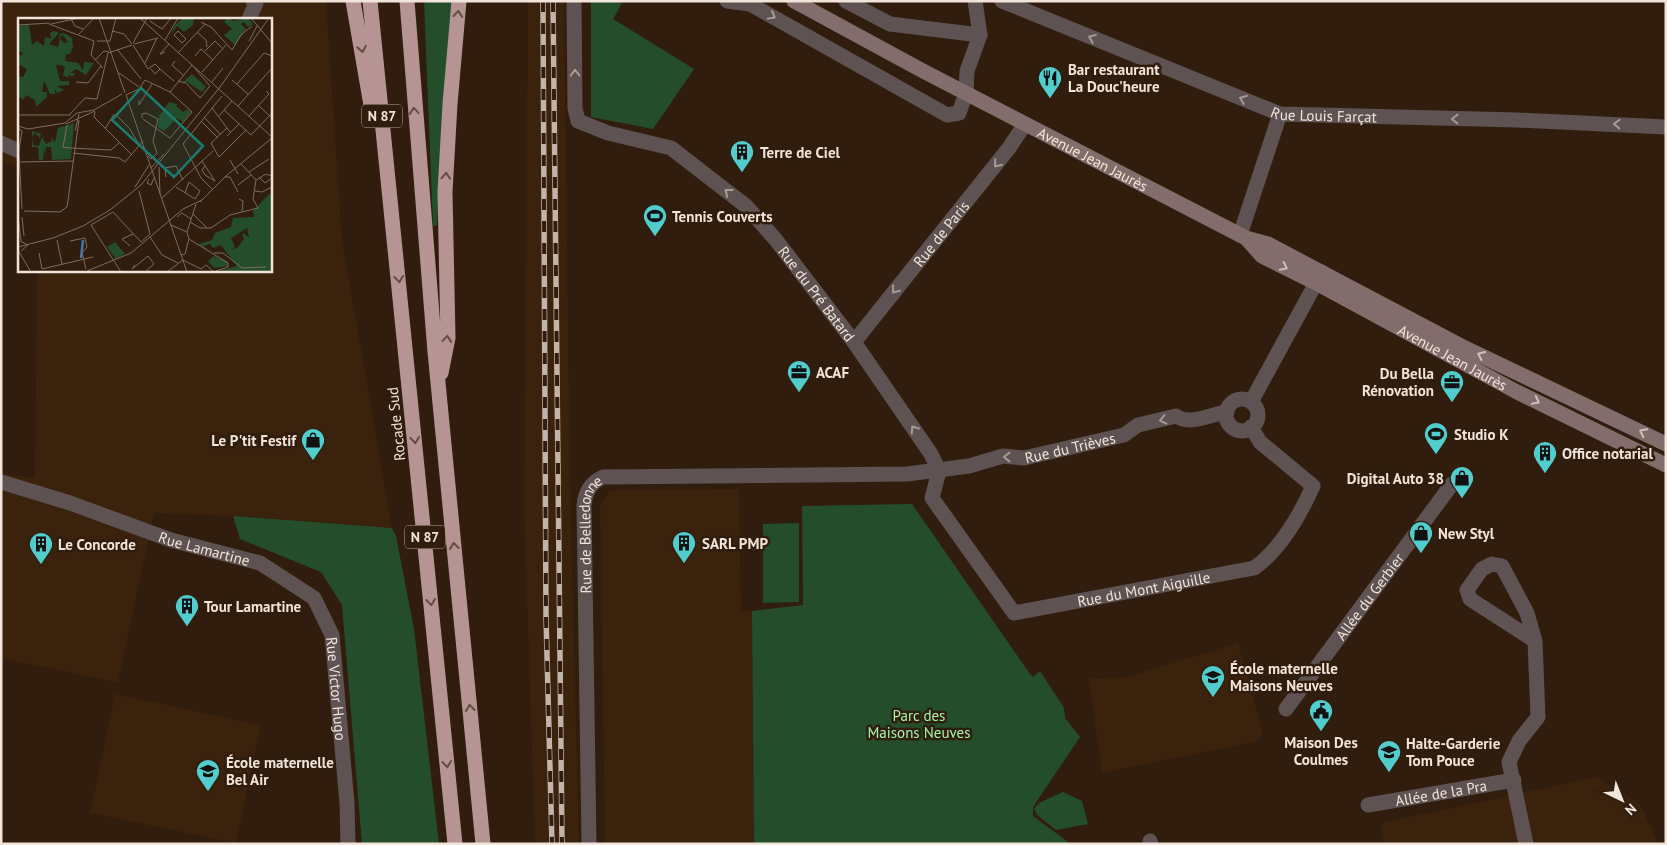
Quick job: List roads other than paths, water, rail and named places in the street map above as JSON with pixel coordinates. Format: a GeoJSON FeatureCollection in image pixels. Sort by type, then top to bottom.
{"type":"FeatureCollection","features":[{"type":"Feature","properties":{"kind":"highway"},"geometry":{"type":"LineString","coordinates":[[353,1],[394,230]]}},
{"type":"Feature","properties":{"kind":"highway","name":"Rocade Sud"},"geometry":{"type":"LineString","coordinates":[[370,1],[455,844]]}},
{"type":"Feature","properties":{"kind":"highway","name":"N 87"},"geometry":{"type":"LineString","coordinates":[[407,1],[420,187],[484,844]]}},
{"type":"Feature","properties":{"kind":"highway"},"geometry":{"type":"LineString","coordinates":[[439,387],[448,338],[444,236],[445,192],[459,1]]}},
{"type":"Feature","properties":{"kind":"main road","name":"Avenue Jean Jaurès"},"geometry":{"type":"LineString","coordinates":[[794,1],[1025,124],[1243,236],[1268,244],[1319,277],[1526,396],[1666,465]]}},
{"type":"Feature","properties":{"kind":"main road","name":"Avenue Jean Jaurès"},"geometry":{"type":"LineString","coordinates":[[1319,277],[1666,444]]}},
{"type":"Feature","properties":{"kind":"street"},"geometry":{"type":"LineString","coordinates":[[249,18],[256,3],[253,1]]}},
{"type":"Feature","properties":{"kind":"street","name":"Rue du Pré Batard"},"geometry":{"type":"LineString","coordinates":[[574,1],[575,108],[578,121],[608,133],[671,148],[746,206],[776,240],[854,342],[931,454],[940,471]]}},
{"type":"Feature","properties":{"kind":"street"},"geometry":{"type":"LineString","coordinates":[[727,1],[750,4],[947,115],[959,113],[966,93],[967,71],[980,35],[975,1]]}},
{"type":"Feature","properties":{"kind":"street"},"geometry":{"type":"LineString","coordinates":[[846,1],[890,24],[980,35]]}},
{"type":"Feature","properties":{"kind":"street","name":"Rue Louis Farçat"},"geometry":{"type":"LineString","coordinates":[[1002,1],[1280,114],[1666,127]]}},
{"type":"Feature","properties":{"kind":"street"},"geometry":{"type":"LineString","coordinates":[[1243,236],[1280,114]]}},
{"type":"Feature","properties":{"kind":"street","name":"Rue de Paris"},"geometry":{"type":"LineString","coordinates":[[854,342],[1013,143],[1025,124]]}},
{"type":"Feature","properties":{"kind":"street"},"geometry":{"type":"LineString","coordinates":[[1,143],[18,151]]}},
{"type":"Feature","properties":{"kind":"street"},"geometry":{"type":"LineString","coordinates":[[1227,412],[1228,421],[1233,428],[1242,431],[1251,427],[1258,415],[1251,402],[1319,277]]}},
{"type":"Feature","properties":{"kind":"street","name":"Rue du Trièves"},"geometry":{"type":"LineString","coordinates":[[940,471],[969,466],[1003,456],[1024,458],[1124,435],[1138,426],[1176,416],[1181,420],[1197,420],[1211,414],[1227,412],[1228,407],[1236,401],[1251,402]]}},
{"type":"Feature","properties":{"kind":"street","name":"Rue du Mont Aiguille"},"geometry":{"type":"LineString","coordinates":[[940,471],[932,498],[1014,613],[1254,568],[1267,559],[1302,511],[1313,486],[1260,442],[1251,427]]}},
{"type":"Feature","properties":{"kind":"street","name":"Rue de Belledonne"},"geometry":{"type":"LineString","coordinates":[[589,844],[584,506],[585,495],[593,483],[603,477],[907,474],[940,471]]}},
{"type":"Feature","properties":{"kind":"street","name":"Rue Lamartine"},"geometry":{"type":"LineString","coordinates":[[1,482],[70,503],[171,540],[260,563],[314,598]]}},
{"type":"Feature","properties":{"kind":"street","name":"Allée du Gerbier"},"geometry":{"type":"LineString","coordinates":[[1286,708],[1452,484]]}},
{"type":"Feature","properties":{"kind":"street"},"geometry":{"type":"LineString","coordinates":[[1526,844],[1514,780],[1508,762],[1519,741],[1538,717],[1535,641],[1527,613],[1502,566],[1492,564],[1482,569],[1466,590],[1470,599],[1535,641]]}},
{"type":"Feature","properties":{"kind":"street","name":"Rue Victor Hugo"},"geometry":{"type":"LineString","coordinates":[[314,598],[332,635],[347,804],[348,844]]}},
{"type":"Feature","properties":{"kind":"street","name":"Allée de la Pra"},"geometry":{"type":"LineString","coordinates":[[1368,805],[1514,780]]}},
{"type":"Feature","properties":{"kind":"railway"},"geometry":{"type":"LineString","coordinates":[[543,1],[546,617],[552,844]]}},
{"type":"Feature","properties":{"kind":"railway"},"geometry":{"type":"LineString","coordinates":[[553,1],[562,844]]}},
{"type":"Feature","properties":{"kind":"place","name":"Bar restaurant La Douc'heure"},"geometry":{"type":"Point","coordinates":[1050,99]}},
{"type":"Feature","properties":{"kind":"place","name":"Terre de Ciel"},"geometry":{"type":"Point","coordinates":[742,173]}},
{"type":"Feature","properties":{"kind":"place","name":"Tennis Couverts"},"geometry":{"type":"Point","coordinates":[655,237]}},
{"type":"Feature","properties":{"kind":"place","name":"ACAF"},"geometry":{"type":"Point","coordinates":[799,393]}},
{"type":"Feature","properties":{"kind":"place","name":"Du Bella Rénovation"},"geometry":{"type":"Point","coordinates":[1452,403]}},
{"type":"Feature","properties":{"kind":"place","name":"Studio K"},"geometry":{"type":"Point","coordinates":[1436,455]}},
{"type":"Feature","properties":{"kind":"place","name":"Le P'tit Festif"},"geometry":{"type":"Point","coordinates":[313,461]}},
{"type":"Feature","properties":{"kind":"place","name":"Office notarial"},"geometry":{"type":"Point","coordinates":[1545,474]}},
{"type":"Feature","properties":{"kind":"place","name":"Digital Auto 38"},"geometry":{"type":"Point","coordinates":[1462,499]}},
{"type":"Feature","properties":{"kind":"place","name":"New Styl"},"geometry":{"type":"Point","coordinates":[1421,554]}},
{"type":"Feature","properties":{"kind":"place","name":"SARL PMP"},"geometry":{"type":"Point","coordinates":[684,564]}},
{"type":"Feature","properties":{"kind":"place","name":"Le Concorde"},"geometry":{"type":"Point","coordinates":[41,565]}},
{"type":"Feature","properties":{"kind":"place","name":"Tour Lamartine"},"geometry":{"type":"Point","coordinates":[187,627]}},
{"type":"Feature","properties":{"kind":"place","name":"École maternelle Maisons Neuves"},"geometry":{"type":"Point","coordinates":[1213,698]}},
{"type":"Feature","properties":{"kind":"place","name":"Maison Des Coulmes"},"geometry":{"type":"Point","coordinates":[1321,732]}},
{"type":"Feature","properties":{"kind":"place","name":"Halte-Garderie Tom Pouce"},"geometry":{"type":"Point","coordinates":[1389,773]}},
{"type":"Feature","properties":{"kind":"place","name":"École maternelle Bel Air"},"geometry":{"type":"Point","coordinates":[208,792]}},
{"type":"Feature","properties":{"kind":"park label","name":"Parc des Maisons Neuves"},"geometry":{"type":"Point","coordinates":[919,724]}}]}
